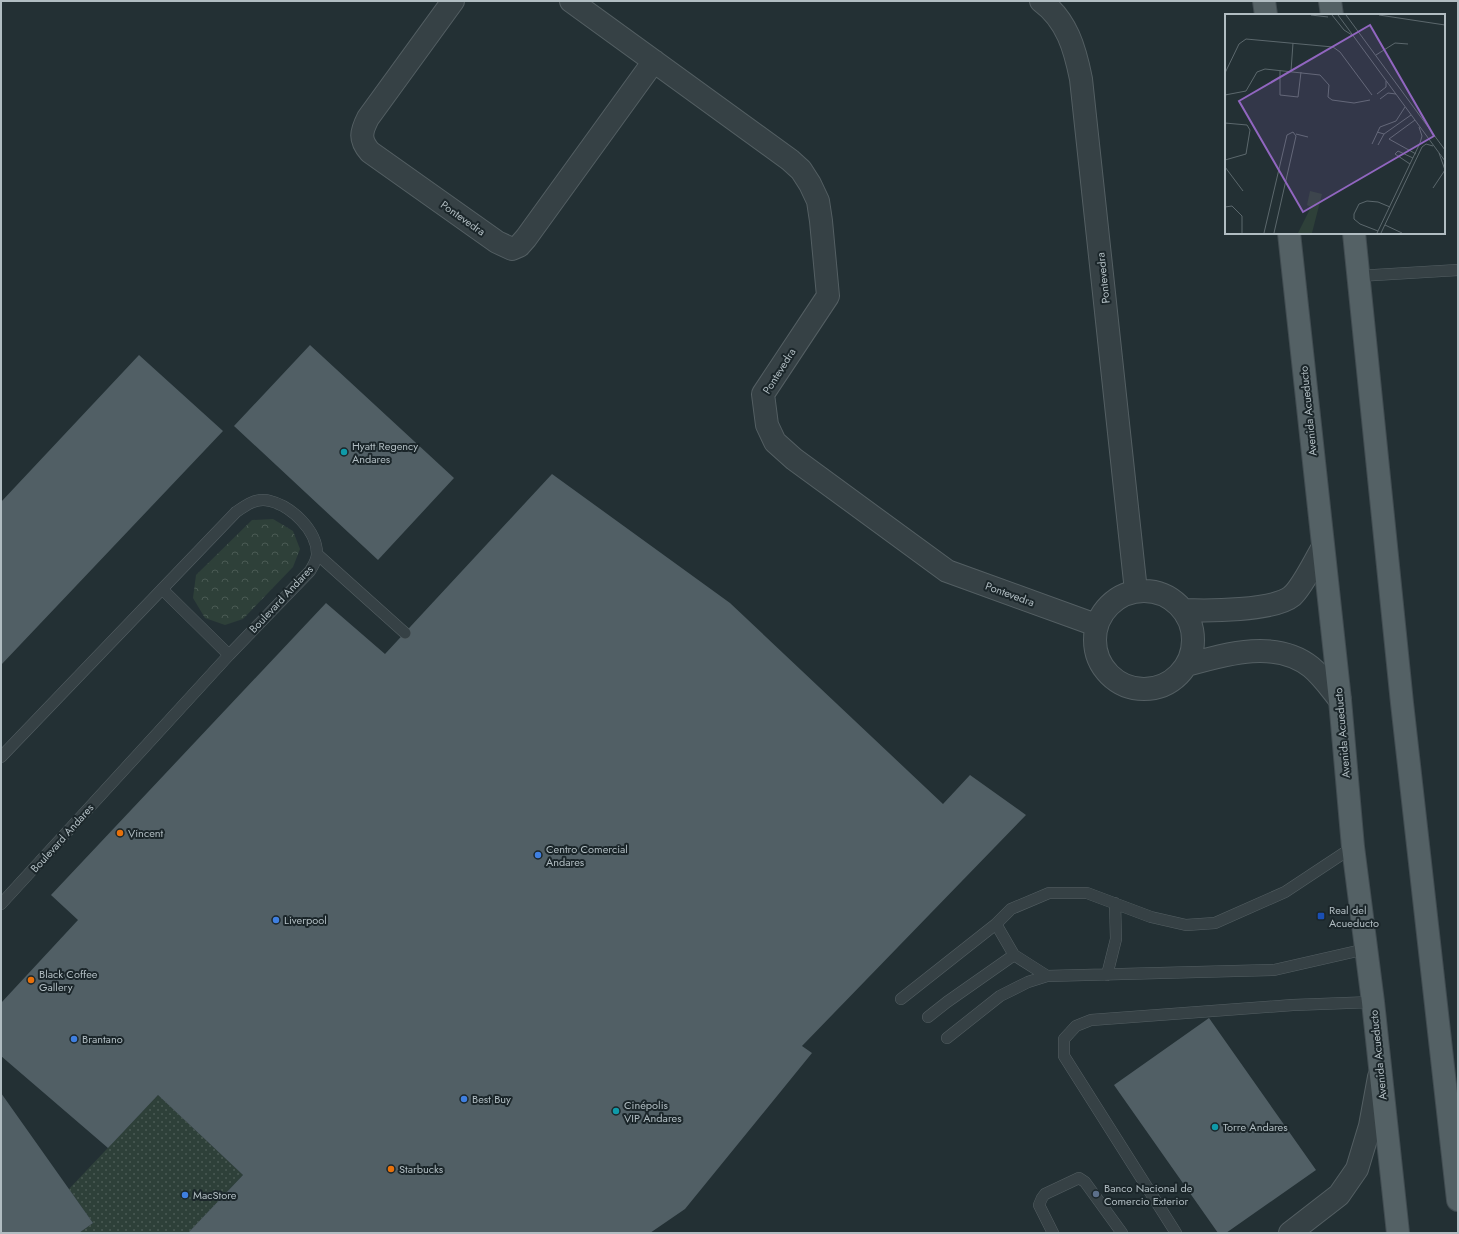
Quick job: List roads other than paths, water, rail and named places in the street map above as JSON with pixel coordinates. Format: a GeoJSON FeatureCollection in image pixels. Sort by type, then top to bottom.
{"type":"FeatureCollection","features":[{"type":"Feature","properties":{"kind":"main road"},"geometry":{"type":"LineString","coordinates":[[1330,1],[1332,14]]}},
{"type":"Feature","properties":{"kind":"main road","name":"Avenida Acueducto"},"geometry":{"type":"LineString","coordinates":[[1289,234],[1340,700],[1353,847],[1373,1002],[1398,1233]]}},
{"type":"Feature","properties":{"kind":"main road"},"geometry":{"type":"LineString","coordinates":[[1354,234],[1402,703],[1458,1200]]}},
{"type":"Feature","properties":{"kind":"street","name":"Pontevedra"},"geometry":{"type":"LineString","coordinates":[[453,1],[368,118],[362,136],[364,144],[370,152],[497,242],[512,249],[519,246],[526,238],[654,61]]}},
{"type":"Feature","properties":{"kind":"street","name":"Pontevedra"},"geometry":{"type":"LineString","coordinates":[[1041,1],[1047,5],[1063,23],[1072,42],[1081,79],[1136,591]]}},
{"type":"Feature","properties":{"kind":"street","name":"Pontevedra"},"geometry":{"type":"LineString","coordinates":[[575,2],[790,160],[801,170],[818,201],[828,296],[762,394],[767,425],[776,442],[794,458],[947,571],[1096,625]]}},
{"type":"Feature","properties":{"kind":"street"},"geometry":{"type":"LineString","coordinates":[[1184,610],[1212,611],[1271,605],[1292,596],[1304,580],[1323,547]]}},
{"type":"Feature","properties":{"kind":"street"},"geometry":{"type":"LineString","coordinates":[[1136,591],[1154,592],[1171,598],[1184,610],[1192,628],[1193,647],[1187,665],[1175,678],[1160,687],[1141,690],[1124,686],[1109,675],[1098,660],[1094,643],[1096,625],[1102,612],[1111,602],[1123,595],[1136,591]]}},
{"type":"Feature","properties":{"kind":"street"},"geometry":{"type":"LineString","coordinates":[[1187,665],[1229,654],[1256,651],[1280,653],[1296,658],[1312,668],[1340,700]]}},
{"type":"Feature","properties":{"kind":"street"},"geometry":{"type":"LineString","coordinates":[[1290,1233],[1339,1195],[1357,1169],[1370,1126],[1380,1072]]}},
{"type":"Feature","properties":{"kind":"lane"},"geometry":{"type":"LineString","coordinates":[[1358,276],[1458,270]]}},
{"type":"Feature","properties":{"kind":"lane","name":"Boulevard Andares"},"geometry":{"type":"LineString","coordinates":[[1,757],[236,512],[249,503],[270,500],[299,518],[307,526],[317,554],[314,565],[310,571],[229,655],[1,904]]}},
{"type":"Feature","properties":{"kind":"lane"},"geometry":{"type":"LineString","coordinates":[[317,554],[405,633]]}},
{"type":"Feature","properties":{"kind":"lane"},"geometry":{"type":"LineString","coordinates":[[162,589],[229,655]]}},
{"type":"Feature","properties":{"kind":"lane"},"geometry":{"type":"LineString","coordinates":[[901,999],[996,924],[1011,909],[1049,893],[1087,892],[1151,917],[1186,925],[1216,923],[1285,892],[1353,847]]}},
{"type":"Feature","properties":{"kind":"lane"},"geometry":{"type":"LineString","coordinates":[[1107,975],[1116,939],[1115,903]]}},
{"type":"Feature","properties":{"kind":"lane"},"geometry":{"type":"LineString","coordinates":[[996,924],[1014,955],[1046,976]]}},
{"type":"Feature","properties":{"kind":"lane"},"geometry":{"type":"LineString","coordinates":[[947,1038],[1000,996],[1028,982],[1046,976],[1274,970],[1366,950]]}},
{"type":"Feature","properties":{"kind":"lane"},"geometry":{"type":"LineString","coordinates":[[928,1017],[1014,955]]}},
{"type":"Feature","properties":{"kind":"lane"},"geometry":{"type":"LineString","coordinates":[[1176,1233],[1064,1056],[1064,1039],[1076,1026],[1091,1020],[1292,1005],[1373,1002]]}},
{"type":"Feature","properties":{"kind":"lane"},"geometry":{"type":"LineString","coordinates":[[1053,1233],[1039,1205],[1042,1198],[1045,1194],[1079,1178],[1085,1182],[1122,1233]]}},
{"type":"Feature","properties":{"kind":"place","name":"Hyatt Regency Andares"},"geometry":{"type":"Point","coordinates":[344,452]}},
{"type":"Feature","properties":{"kind":"place","name":"Vincent"},"geometry":{"type":"Point","coordinates":[120,833]}},
{"type":"Feature","properties":{"kind":"place","name":"Centro Comercial Andares"},"geometry":{"type":"Point","coordinates":[538,855]}},
{"type":"Feature","properties":{"kind":"place","name":"Real del Acueducto"},"geometry":{"type":"Point","coordinates":[1321,916]}},
{"type":"Feature","properties":{"kind":"place","name":"Liverpool"},"geometry":{"type":"Point","coordinates":[276,920]}},
{"type":"Feature","properties":{"kind":"place","name":"Black Coffee Gallery"},"geometry":{"type":"Point","coordinates":[31,980]}},
{"type":"Feature","properties":{"kind":"place","name":"Brantano"},"geometry":{"type":"Point","coordinates":[74,1039]}},
{"type":"Feature","properties":{"kind":"place","name":"Best Buy"},"geometry":{"type":"Point","coordinates":[464,1099]}},
{"type":"Feature","properties":{"kind":"place","name":"Cinépolis VIP Andares"},"geometry":{"type":"Point","coordinates":[616,1111]}},
{"type":"Feature","properties":{"kind":"place","name":"Torre Andares"},"geometry":{"type":"Point","coordinates":[1215,1127]}},
{"type":"Feature","properties":{"kind":"place","name":"Starbucks"},"geometry":{"type":"Point","coordinates":[391,1169]}},
{"type":"Feature","properties":{"kind":"place","name":"Banco Nacional de Comercio Exterior"},"geometry":{"type":"Point","coordinates":[1096,1194]}},
{"type":"Feature","properties":{"kind":"place","name":"MacStore"},"geometry":{"type":"Point","coordinates":[185,1195]}}]}
